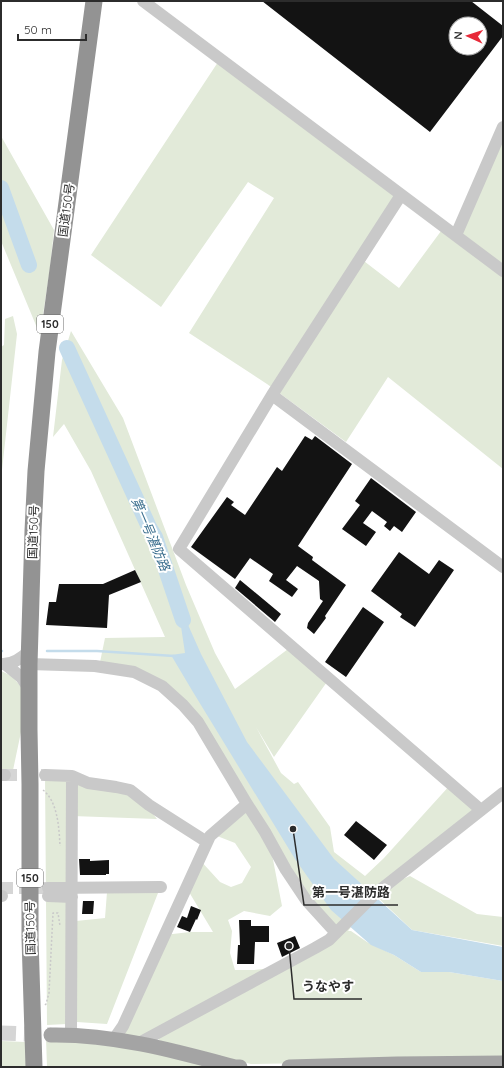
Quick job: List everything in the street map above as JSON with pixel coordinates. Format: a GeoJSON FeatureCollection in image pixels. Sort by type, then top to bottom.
{"type":"FeatureCollection","features":[{"type":"Feature","properties":{"kind":"highway","name":"国道150号"},"geometry":{"type":"LineString","coordinates":[[34,1067],[30,938],[29,657],[34,516],[47,352],[94,1]]}},
{"type":"Feature","properties":{"kind":"main road"},"geometry":{"type":"LineString","coordinates":[[51,1035],[71,1034],[139,1043],[234,1067],[240,1067]]}},
{"type":"Feature","properties":{"kind":"main road"},"geometry":{"type":"LineString","coordinates":[[289,1067],[503,1063]]}},
{"type":"Feature","properties":{"kind":"street"},"geometry":{"type":"LineString","coordinates":[[143,1],[503,271]]}},
{"type":"Feature","properties":{"kind":"street"},"geometry":{"type":"LineString","coordinates":[[456,235],[503,127]]}},
{"type":"Feature","properties":{"kind":"street"},"geometry":{"type":"LineString","coordinates":[[401,195],[272,395],[179,549],[481,810]]}},
{"type":"Feature","properties":{"kind":"street"},"geometry":{"type":"LineString","coordinates":[[272,395],[502,565]]}},
{"type":"Feature","properties":{"kind":"street"},"geometry":{"type":"LineString","coordinates":[[3,664],[16,661],[24,656],[134,672],[162,686],[183,705],[198,722],[265,832],[286,870],[306,900],[336,933]]}},
{"type":"Feature","properties":{"kind":"street"},"geometry":{"type":"LineString","coordinates":[[3,664],[21,677],[29,689]]}},
{"type":"Feature","properties":{"kind":"street"},"geometry":{"type":"LineString","coordinates":[[45,775],[72,776],[88,783],[130,790],[149,805],[207,842]]}},
{"type":"Feature","properties":{"kind":"street"},"geometry":{"type":"LineString","coordinates":[[71,1034],[72,776]]}},
{"type":"Feature","properties":{"kind":"street"},"geometry":{"type":"LineString","coordinates":[[139,1043],[329,940],[375,894],[503,793]]}},
{"type":"Feature","properties":{"kind":"street"},"geometry":{"type":"LineString","coordinates":[[114,1039],[123,1026],[210,836],[247,804]]}},
{"type":"Feature","properties":{"kind":"street"},"geometry":{"type":"LineString","coordinates":[[48,892],[161,887]]}},
{"type":"Feature","properties":{"kind":"path"},"geometry":{"type":"LineString","coordinates":[[40,788],[47,794],[57,816],[61,852]]}},
{"type":"Feature","properties":{"kind":"path"},"geometry":{"type":"LineString","coordinates":[[42,1008],[46,1004],[49,993],[53,913],[58,913],[60,926]]}},
{"type":"Feature","properties":{"kind":"green space"},"geometry":{"type":"Polygon","coordinates":[[[220,59],[401,195],[360,258],[399,288],[444,227],[455,235],[503,135],[503,469],[388,377],[346,442],[267,384],[189,333],[274,198],[248,182],[161,307],[91,255],[220,59]]]}},
{"type":"Feature","properties":{"kind":"green space"},"geometry":{"type":"Polygon","coordinates":[[[1,136],[54,230],[40,335],[1,241],[1,136]]]}},
{"type":"Feature","properties":{"kind":"green space"},"geometry":{"type":"Polygon","coordinates":[[[13,316],[17,334],[2,470],[1,494],[1,347],[4,345],[5,319],[13,316]]]}},
{"type":"Feature","properties":{"kind":"green space"},"geometry":{"type":"Polygon","coordinates":[[[71,331],[123,418],[186,585],[215,653],[235,689],[292,646],[329,679],[274,757],[256,727],[281,773],[294,784],[298,782],[330,827],[334,852],[365,876],[384,858],[451,784],[481,810],[384,887],[410,876],[477,914],[503,917],[503,946],[412,930],[375,895],[348,931],[351,931],[367,942],[394,955],[421,972],[449,972],[503,981],[503,1067],[415,1067],[502,1063],[434,1061],[251,1064],[164,1044],[156,1037],[160,1037],[315,948],[336,933],[344,932],[338,931],[305,898],[269,839],[282,906],[270,916],[244,911],[228,920],[232,931],[230,953],[235,970],[253,970],[279,967],[144,1040],[117,1035],[164,935],[190,932],[213,932],[186,887],[199,859],[220,882],[231,887],[242,883],[251,867],[235,843],[212,834],[244,808],[263,828],[238,783],[185,704],[156,683],[99,667],[105,638],[165,637],[91,471],[64,424],[53,437],[62,360],[71,331]]]}},
{"type":"Feature","properties":{"kind":"green space"},"geometry":{"type":"Polygon","coordinates":[[[1,671],[12,676],[22,688],[21,732],[12,775],[1,773],[1,671]]]}},
{"type":"Feature","properties":{"kind":"green space"},"geometry":{"type":"Polygon","coordinates":[[[45,775],[72,776],[142,800],[157,819],[72,816],[67,1024],[47,1025],[45,775]]]}},
{"type":"Feature","properties":{"kind":"green space"},"geometry":{"type":"Polygon","coordinates":[[[107,892],[158,893],[107,1024],[77,1022],[76,921],[105,918],[107,892]]]}},
{"type":"Feature","properties":{"kind":"green space"},"geometry":{"type":"Polygon","coordinates":[[[46,1038],[103,1042],[214,1066],[47,1067],[46,1038]]]}},
{"type":"Feature","properties":{"kind":"green space"},"geometry":{"type":"Polygon","coordinates":[[[1,1041],[25,1042],[27,1067],[1,1067],[1,1041]]]}},
{"type":"Feature","properties":{"kind":"water"},"geometry":{"type":"Polygon","coordinates":[[[177,600],[201,654],[247,742],[334,859],[412,930],[503,947],[503,981],[449,972],[421,972],[394,955],[371,945],[331,910],[295,859],[171,655],[185,653],[177,600]]]}},
{"type":"Feature","properties":{"kind":"building"},"geometry":{"type":"Polygon","coordinates":[[[262,1],[471,1],[503,26],[503,36],[488,56],[488,16],[448,16],[448,56],[488,56],[430,132],[262,1]]]}},
{"type":"Feature","properties":{"kind":"building"},"geometry":{"type":"Polygon","coordinates":[[[305,436],[312,440],[315,436],[352,464],[298,546],[313,557],[312,560],[346,585],[325,616],[326,618],[314,634],[307,628],[308,623],[323,601],[320,599],[319,581],[297,566],[286,580],[298,589],[292,597],[269,581],[273,574],[250,558],[235,579],[191,547],[227,497],[234,502],[231,505],[245,515],[277,467],[282,471],[305,436]]]}},
{"type":"Feature","properties":{"kind":"building"},"geometry":{"type":"Polygon","coordinates":[[[371,478],[416,512],[402,532],[394,526],[390,531],[384,526],[387,522],[372,511],[363,523],[376,532],[366,546],[342,529],[360,505],[355,501],[371,478]]]}},
{"type":"Feature","properties":{"kind":"building"},"geometry":{"type":"Polygon","coordinates":[[[399,552],[429,574],[439,560],[454,570],[415,627],[400,617],[402,614],[371,591],[399,552]]]}},
{"type":"Feature","properties":{"kind":"building"},"geometry":{"type":"Polygon","coordinates":[[[135,570],[141,582],[109,595],[107,628],[46,625],[49,602],[56,602],[59,584],[103,584],[135,570]]]}},
{"type":"Feature","properties":{"kind":"building"},"geometry":{"type":"Polygon","coordinates":[[[240,580],[281,614],[275,622],[235,588],[240,580]]]}},
{"type":"Feature","properties":{"kind":"building"},"geometry":{"type":"Polygon","coordinates":[[[363,607],[384,622],[346,677],[325,662],[363,607]]]}},
{"type":"Feature","properties":{"kind":"building"},"geometry":{"type":"Polygon","coordinates":[[[356,821],[387,845],[374,860],[344,835],[356,821]]]}},
{"type":"Feature","properties":{"kind":"building"},"geometry":{"type":"Polygon","coordinates":[[[79,859],[90,859],[90,861],[109,860],[109,874],[80,875],[79,859]]]}},
{"type":"Feature","properties":{"kind":"building"},"geometry":{"type":"Polygon","coordinates":[[[83,901],[94,901],[93,914],[82,914],[83,901]]]}},
{"type":"Feature","properties":{"kind":"building"},"geometry":{"type":"Polygon","coordinates":[[[191,906],[201,910],[190,932],[177,927],[182,916],[187,918],[191,906]]]}},
{"type":"Feature","properties":{"kind":"building"},"geometry":{"type":"Polygon","coordinates":[[[239,920],[251,920],[251,926],[269,926],[269,942],[255,942],[254,964],[237,964],[238,945],[240,945],[239,920]]]}},
{"type":"Feature","properties":{"kind":"building"},"geometry":{"type":"Polygon","coordinates":[[[295,936],[300,948],[282,957],[277,943],[295,936]]]}},
{"type":"Feature","properties":{"kind":"waterway","name":"第一号湛防路"},"geometry":{"type":"LineString","coordinates":[[1,188],[29,265]]}},
{"type":"Feature","properties":{"kind":"waterway","name":"第一号湛防路"},"geometry":{"type":"LineString","coordinates":[[67,348],[149,527],[155,537],[183,620]]}},
{"type":"Feature","properties":{"kind":"waterway"},"geometry":{"type":"LineString","coordinates":[[47,651],[97,651],[174,656]]}},
{"type":"Feature","properties":{"kind":"tunnel"},"geometry":{"type":"LineString","coordinates":[[5,775],[45,775]]}},
{"type":"Feature","properties":{"kind":"tunnel"},"geometry":{"type":"LineString","coordinates":[[1,888],[48,888]]}},
{"type":"Feature","properties":{"kind":"tunnel"},"geometry":{"type":"LineString","coordinates":[[1,1033],[51,1035]]}},
{"type":"Feature","properties":{"kind":"place","name":"第一号湛防路"},"geometry":{"type":"Point","coordinates":[293,829]}},
{"type":"Feature","properties":{"kind":"place","name":"うなやす"},"geometry":{"type":"Point","coordinates":[289,946]}}]}
